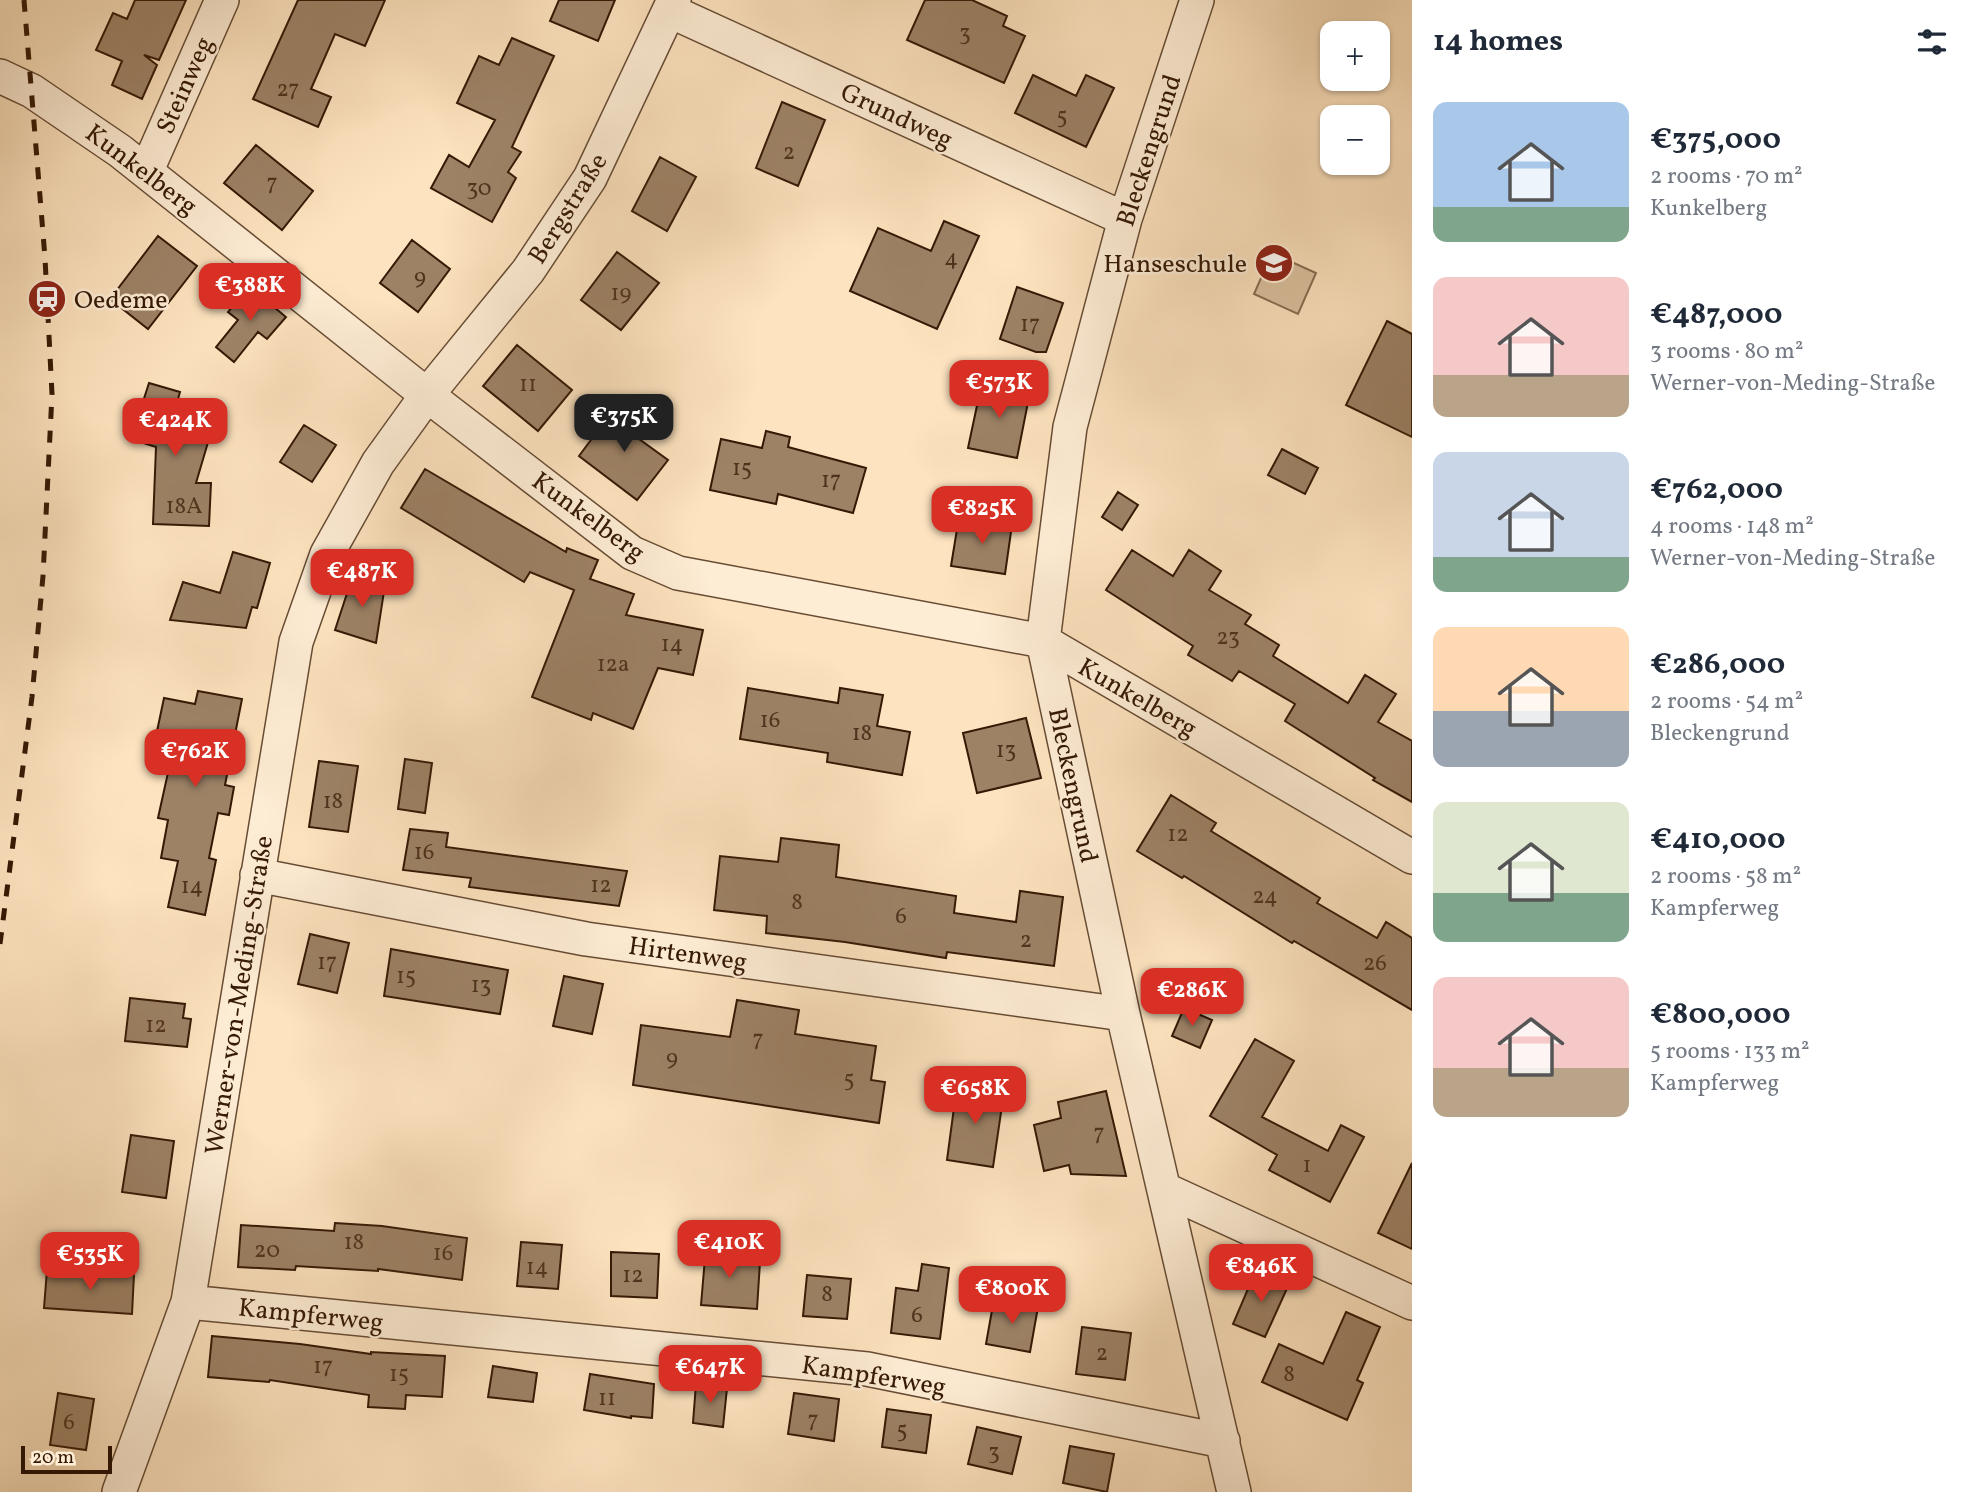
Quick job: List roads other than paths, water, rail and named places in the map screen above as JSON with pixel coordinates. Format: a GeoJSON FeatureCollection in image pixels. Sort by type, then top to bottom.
{"type":"FeatureCollection","features":[{"type":"Feature","properties":{"kind":"street","name":"Steinweg"},"geometry":{"type":"LineString","coordinates":[[147,170],[222,0]]}},
{"type":"Feature","properties":{"kind":"street","name":"Bleckengrund"},"geometry":{"type":"LineString","coordinates":[[1197,0],[1125,219],[1070,427],[1043,641],[1123,1014],[1234,1492]]}},
{"type":"Feature","properties":{"kind":"street","name":"Grundweg"},"geometry":{"type":"LineString","coordinates":[[672,6],[1125,219]]}},
{"type":"Feature","properties":{"kind":"street","name":"Bergstraße"},"geometry":{"type":"LineString","coordinates":[[427,395],[528,271],[590,178],[672,6]]}},
{"type":"Feature","properties":{"kind":"street","name":"Kunkelberg"},"geometry":{"type":"LineString","coordinates":[[0,76],[32,91],[147,170],[427,395],[632,553],[678,573],[1043,641],[1412,857]]}},
{"type":"Feature","properties":{"kind":"street","name":"Werner-von-Meding-Straße"},"geometry":{"type":"LineString","coordinates":[[119,1492],[188,1302],[296,642],[327,554],[378,463],[427,395]]}},
{"type":"Feature","properties":{"kind":"street","name":"Hirtenweg"},"geometry":{"type":"LineString","coordinates":[[257,875],[586,939],[1123,1014]]}},
{"type":"Feature","properties":{"kind":"street"},"geometry":{"type":"LineString","coordinates":[[1166,1190],[1412,1303]]}},
{"type":"Feature","properties":{"kind":"street","name":"Kampferweg"},"geometry":{"type":"LineString","coordinates":[[188,1302],[867,1369],[1223,1441]]}},
{"type":"Feature","properties":{"kind":"railway"},"geometry":{"type":"LineString","coordinates":[[0,944],[32,697],[43,576],[52,394],[45,258],[24,0]]}},
{"type":"Feature","properties":{"kind":"place","name":"Hanseschule"},"geometry":{"type":"Point","coordinates":[1274,263]}},
{"type":"Feature","properties":{"kind":"place","name":"Oedeme"},"geometry":{"type":"Point","coordinates":[47,299]}}]}
